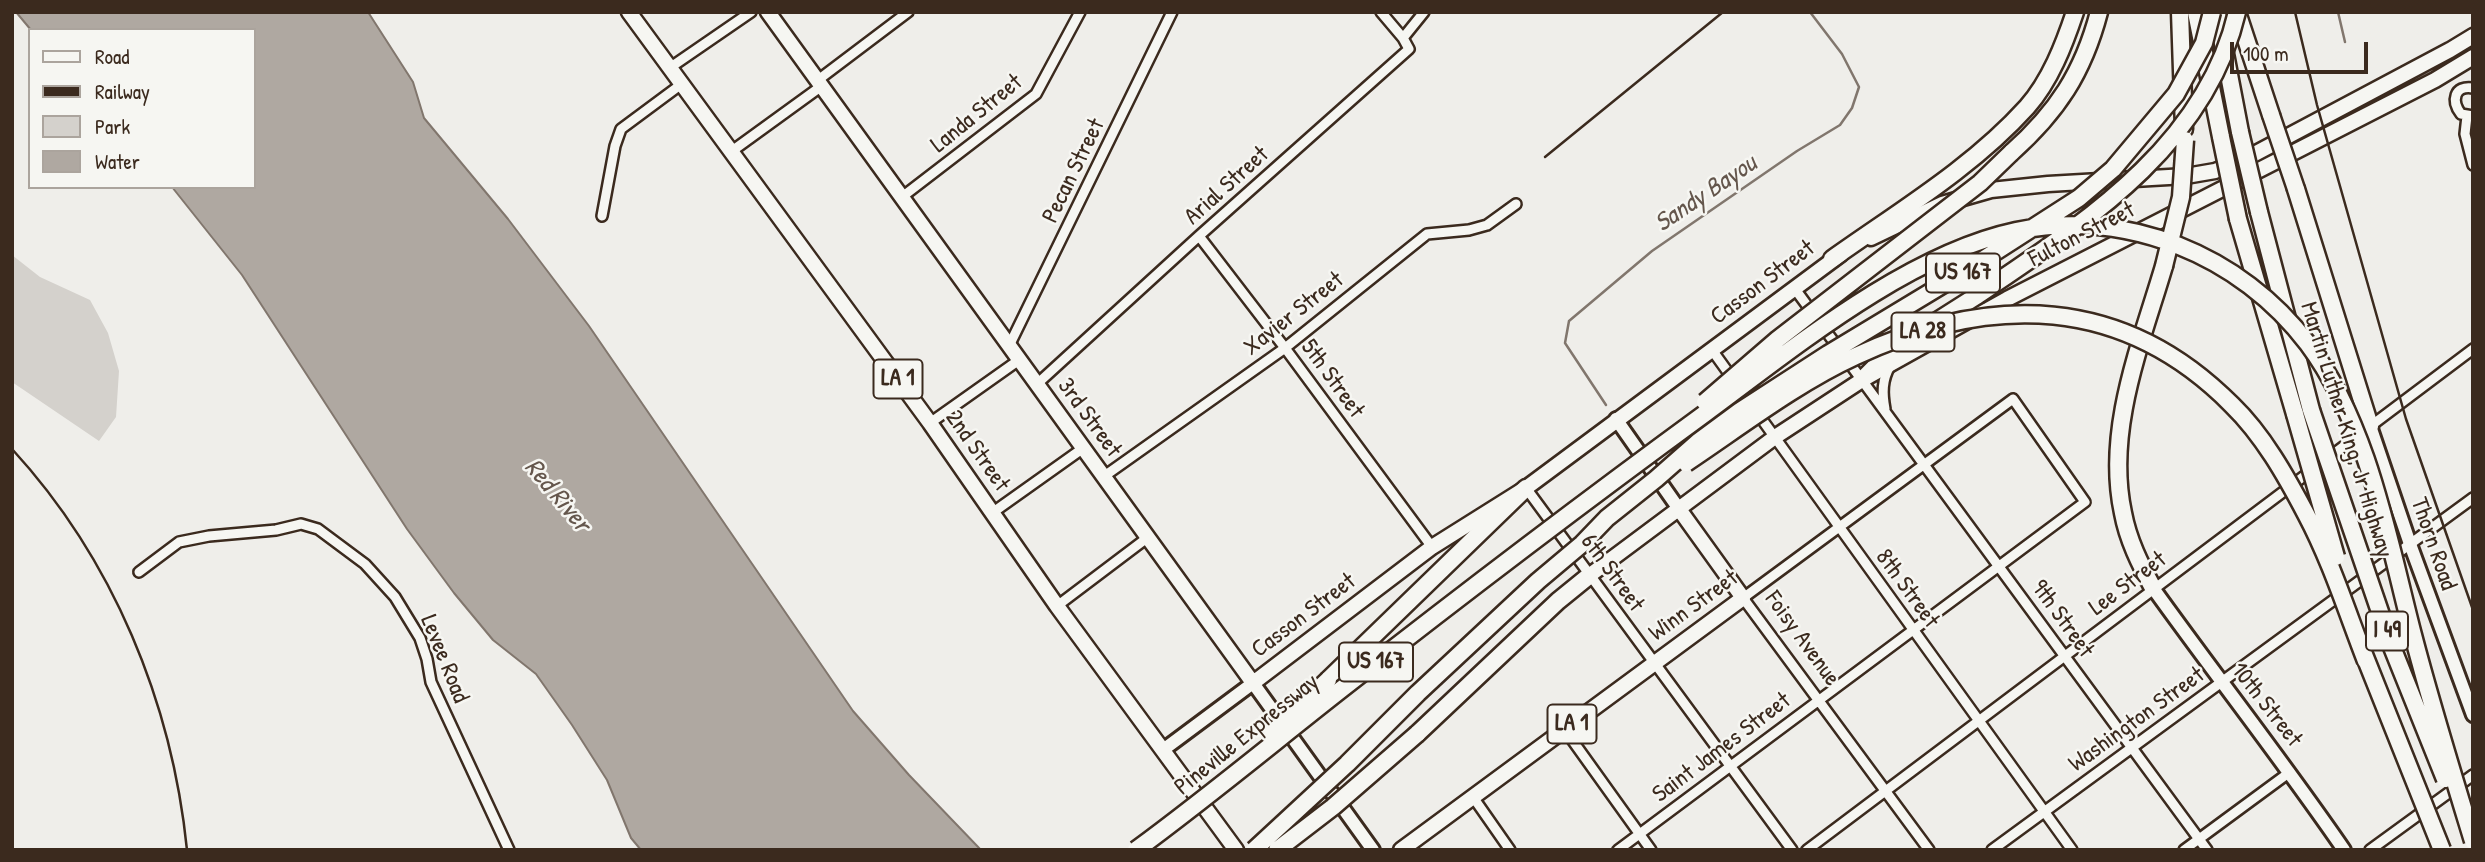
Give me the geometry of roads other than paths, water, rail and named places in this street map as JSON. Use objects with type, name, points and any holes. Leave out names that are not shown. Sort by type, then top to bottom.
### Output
[{"type":"highway","points":[[1832,259],[1968,161],[2028,106],[2055,62],[2076,12]]},
{"type":"highway","name":"US 167","points":[[1618,476],[1778,339],[1980,183],[2038,128],[2065,94],[2091,42],[2099,12]]},
{"type":"highway","points":[[2153,588],[2129,537],[2118,473],[2120,432],[2130,381],[2181,197],[2185,140],[2179,12]]},
{"type":"highway","name":"Martin Luther King, Jr Highway","points":[[2196,12],[2238,219],[2303,412],[2392,647],[2473,849]]},
{"type":"highway","name":"US 167","points":[[1254,850],[1538,581],[1582,544],[1607,518],[1698,442],[1740,411],[1828,354],[2079,198],[2105,177],[2176,94],[2204,43],[2212,12]]},
{"type":"highway","name":"Martin Luther King, Jr Highway","points":[[2217,12],[2240,132],[2303,412],[2366,662],[2442,850]]},
{"type":"highway","points":[[2237,12],[2297,189],[2371,426]]},
{"type":"highway","points":[[1862,380],[1895,347],[1978,295],[2098,212],[2164,150],[2188,119],[2213,77],[2237,12]]},
{"type":"highway","name":"LA 28","points":[[1618,476],[1862,302],[1919,268],[1966,246],[2018,231],[2065,226],[2138,232],[2182,245],[2238,276],[2295,327],[2327,372],[2340,397],[2381,511],[2414,640],[2473,841]]},
{"type":"highway","name":"LA 28","points":[[1656,479],[1856,356],[1937,327],[1992,315],[2019,313],[2078,319],[2140,339],[2171,354],[2217,391],[2250,425],[2289,483],[2324,550],[2366,662]]},
{"type":"highway","name":"Pineville Expressway","points":[[1136,850],[1618,476]]},
{"type":"highway","points":[[1186,813],[1526,488]]},
{"type":"highway","points":[[1277,850],[1333,807],[1417,734],[1558,601],[1590,575]]},
{"type":"main road","name":"2nd Street","points":[[629,12],[930,423],[1057,606],[1236,850]]},
{"type":"main road","name":"3rd Street","points":[[768,12],[1373,850]]},
{"type":"main road","name":"Casson Street","points":[[1163,750],[1432,547],[1526,488],[1832,259],[1942,204],[1991,190],[2186,176],[2216,171],[2245,159],[2473,36]]},
{"type":"main road","name":"Fulton Street","points":[[1590,575],[1775,437],[1862,380],[2007,299],[2435,80],[2473,57]]},
{"type":"main road","name":"Foisy Avenue","points":[[1616,419],[1743,598]]},
{"type":"main road","name":"Thorn Road","points":[[2371,426],[2410,544],[2473,715]]},
{"type":"main road","name":"10th Street","points":[[2153,588],[2291,772],[2344,850]]},
{"type":"main road","name":"Winn Street","points":[[1401,850],[1743,598]]},
{"type":"street","points":[[671,67],[751,12]]},
{"type":"street","points":[[732,151],[908,12]]},
{"type":"street","name":"Landa Street","points":[[902,197],[1029,101],[1041,87],[1080,12]]},
{"type":"street","name":"Pecan Street","points":[[1009,346],[1172,12]]},
{"type":"street","points":[[1381,12],[1403,38]]},
{"type":"street","name":"Arial Street","points":[[1037,384],[1409,49],[1403,38],[1424,12]]},
{"type":"street","points":[[602,216],[615,146],[621,129],[683,83]]},
{"type":"street","points":[[2473,88],[2463,88],[2456,93],[2454,99],[2461,114],[2470,116],[2465,134],[2473,165]]},
{"type":"street","name":"Xavier Street","points":[[1103,477],[1285,348],[1427,234],[1469,230],[1487,225],[1516,204]]},
{"type":"street","name":"5th Street","points":[[1199,236],[1432,547]]},
{"type":"street","name":"9th Street","points":[[1795,289],[2207,850]]},
{"type":"street","name":"Lee Street","points":[[1807,850],[2473,349]]},
{"type":"street","name":"8th Street","points":[[1712,350],[2071,850]]},
{"type":"street","points":[[930,423],[1019,360]]},
{"type":"street","points":[[1885,411],[1884,376],[1891,365]]},
{"type":"street","name":"Winn Street","points":[[1743,598],[2013,399],[2085,502]]},
{"type":"street","points":[[992,513],[1082,449]]},
{"type":"street","name":"6th Street","points":[[1526,488],[1792,850]]},
{"type":"street","name":"Washington Street","points":[[1992,850],[2473,498]]},
{"type":"street","name":"Saint James Street","points":[[1618,850],[2085,502]]},
{"type":"street","name":"Levee Road","points":[[139,572],[179,541],[209,536],[275,530],[301,524],[318,529],[334,540],[365,565],[395,597],[420,638],[431,682],[509,850]]},
{"type":"street","points":[[1057,606],[1147,538]]},
{"type":"street","name":"Foisy Avenue","points":[[1743,598],[1929,850]]},
{"type":"street","points":[[1565,730],[1651,850]]},
{"type":"street","points":[[2184,850],[2291,772]]},
{"type":"street","points":[[2370,850],[2473,775]]},
{"type":"street","points":[[1473,797],[1510,850]]},
{"type":"water","name":"Red River","points":[[16,12],[368,12],[413,82],[424,118],[508,219],[589,326],[853,711],[909,775],[981,850],[641,850],[631,838],[607,780],[536,674],[493,640],[454,593],[407,529],[242,275],[174,189],[256,189],[256,28],[29,28]]},
{"type":"waterway","name":"Sandy Bayou","points":[[1606,405],[1565,343],[1569,321],[1652,251],[1797,151],[1840,125],[1852,108],[1859,87],[1842,54],[1810,12]]},
{"type":"waterway","points":[[2338,12],[2345,42]]},
{"type":"railway","points":[[1545,157],[1723,12]]},
{"type":"railway","points":[[2295,12],[2317,105],[2406,419],[2473,610]]},
{"type":"railway","points":[[12,449],[48,492],[80,537],[108,585],[132,635],[168,740],[187,850]]}]
